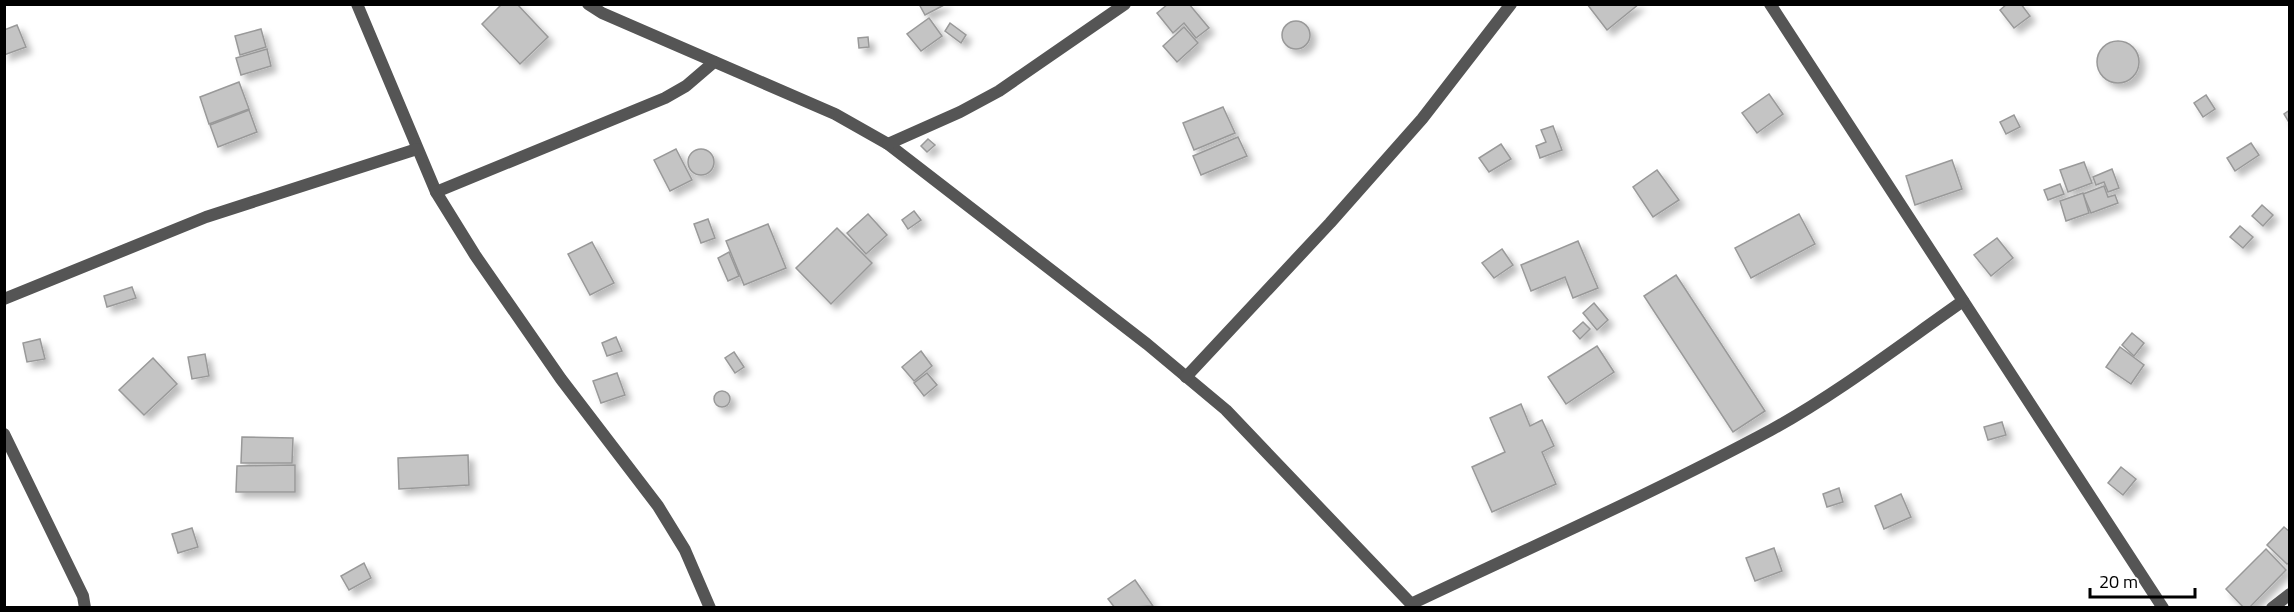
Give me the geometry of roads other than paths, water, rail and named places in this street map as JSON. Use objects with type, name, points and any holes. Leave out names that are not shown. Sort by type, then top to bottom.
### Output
[{"type":"street","points":[[357,4],[436,192],[475,255],[561,379],[658,506],[685,550],[710,608]]},
{"type":"street","points":[[588,4],[835,114],[888,144],[1147,344],[1226,410],[1413,606],[1772,429],[1823,398],[1963,301]]},
{"type":"street","points":[[888,144],[960,112],[999,91],[1125,4]]},
{"type":"street","points":[[1186,377],[1330,223],[1422,119],[1511,4]]},
{"type":"street","points":[[1770,4],[2163,608]]},
{"type":"street","points":[[436,192],[665,98],[686,86],[714,62]]},
{"type":"street","points":[[4,299],[206,217],[417,149]]},
{"type":"street","points":[[4,434],[83,596],[85,608]]},
{"type":"street","points":[[2272,608],[2289,594]]}]
